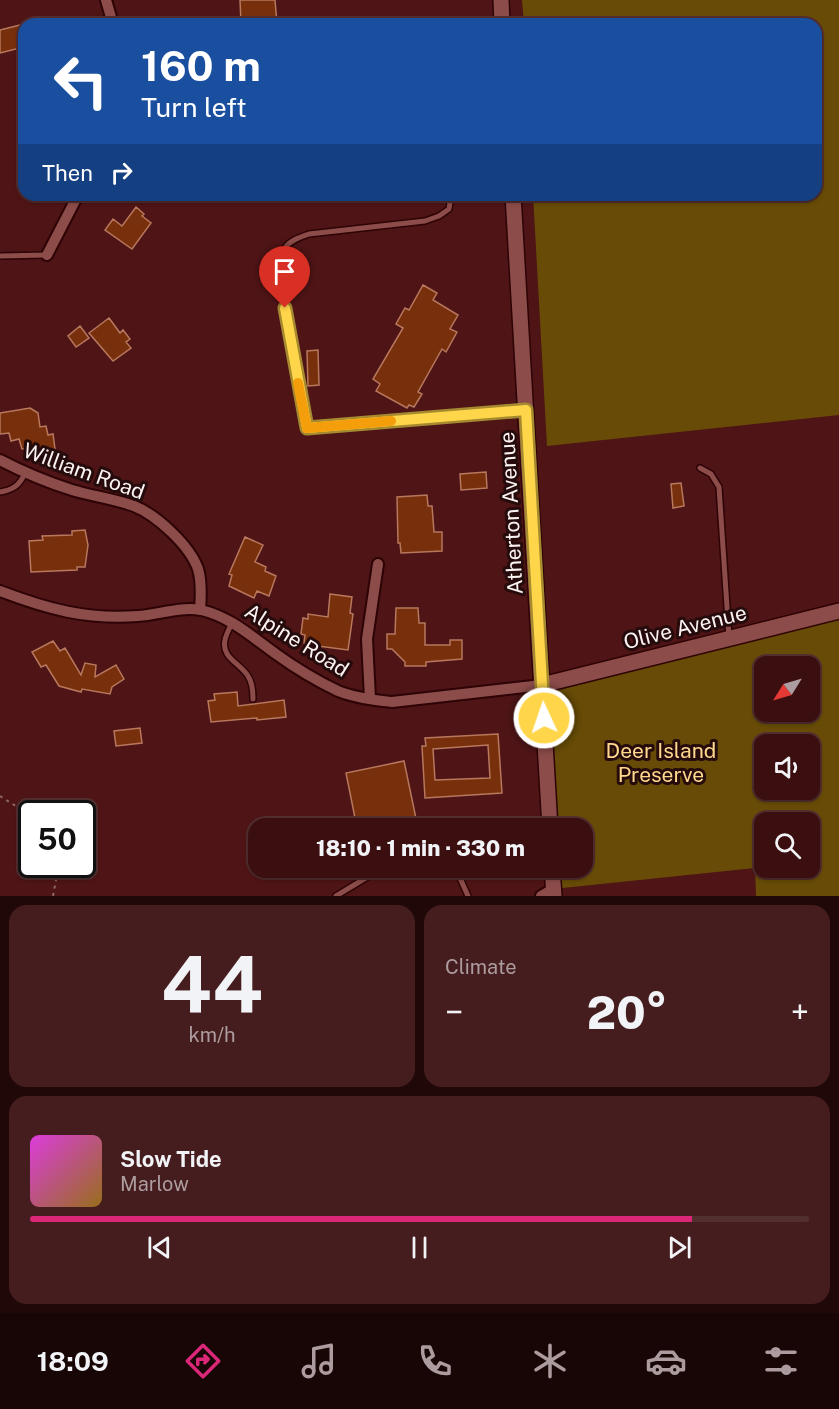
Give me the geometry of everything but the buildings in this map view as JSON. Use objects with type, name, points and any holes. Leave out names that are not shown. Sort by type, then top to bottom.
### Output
[{"type":"main road","points":[[501,0],[502,18]]},
{"type":"main road","name":"Atherton Avenue","points":[[513,201],[549,818]]},
{"type":"main road","name":"Olive Avenue","points":[[542,685],[839,611]]},
{"type":"main road","points":[[549,894],[551,878]]},
{"type":"street","points":[[106,0],[111,18]]},
{"type":"street","points":[[47,255],[75,201]]},
{"type":"street","name":"William Road","points":[[0,460],[25,473],[71,489],[135,506],[158,521],[187,548],[198,570],[201,592],[200,610]]},
{"type":"street","points":[[370,699],[368,639],[378,564]]},
{"type":"street","name":"Alpine Road","points":[[0,591],[56,610],[100,617],[140,616],[172,610],[200,610],[232,622],[278,655],[340,692],[370,699],[392,702],[542,685]]},
{"type":"lane","points":[[450,201],[448,209],[439,216],[425,221],[309,234],[295,239],[286,247],[282,258],[282,268],[287,321],[307,428],[526,410]]},
{"type":"lane","points":[[0,256],[47,255]]},
{"type":"lane","points":[[700,468],[711,474],[719,487],[729,638]]},
{"type":"lane","points":[[0,492],[16,487],[21,483],[25,473]]},
{"type":"lane","points":[[232,622],[225,641],[225,651],[229,658],[247,674],[254,699]]},
{"type":"lane","points":[[336,896],[366,878]]},
{"type":"lane","points":[[460,878],[468,896]]},
{"type":"path","points":[[0,796],[18,807]]},
{"type":"path","points":[[53,896],[56,878]]},
{"type":"green space","points":[[522,0],[839,0],[839,415],[547,446],[533,201],[822,201],[822,18],[524,18]]},
{"type":"green space","name":"Deer Island Preserve","points":[[839,611],[839,896],[756,896],[755,878],[820,878],[820,812],[754,812],[754,868],[553,889],[552,878],[593,878],[593,818],[549,818],[542,685]]},
{"type":"slow traffic","points":[[298,383],[307,428],[391,421]]},
{"type":"route","points":[[285,308],[307,428],[526,410],[544,718]]}]
